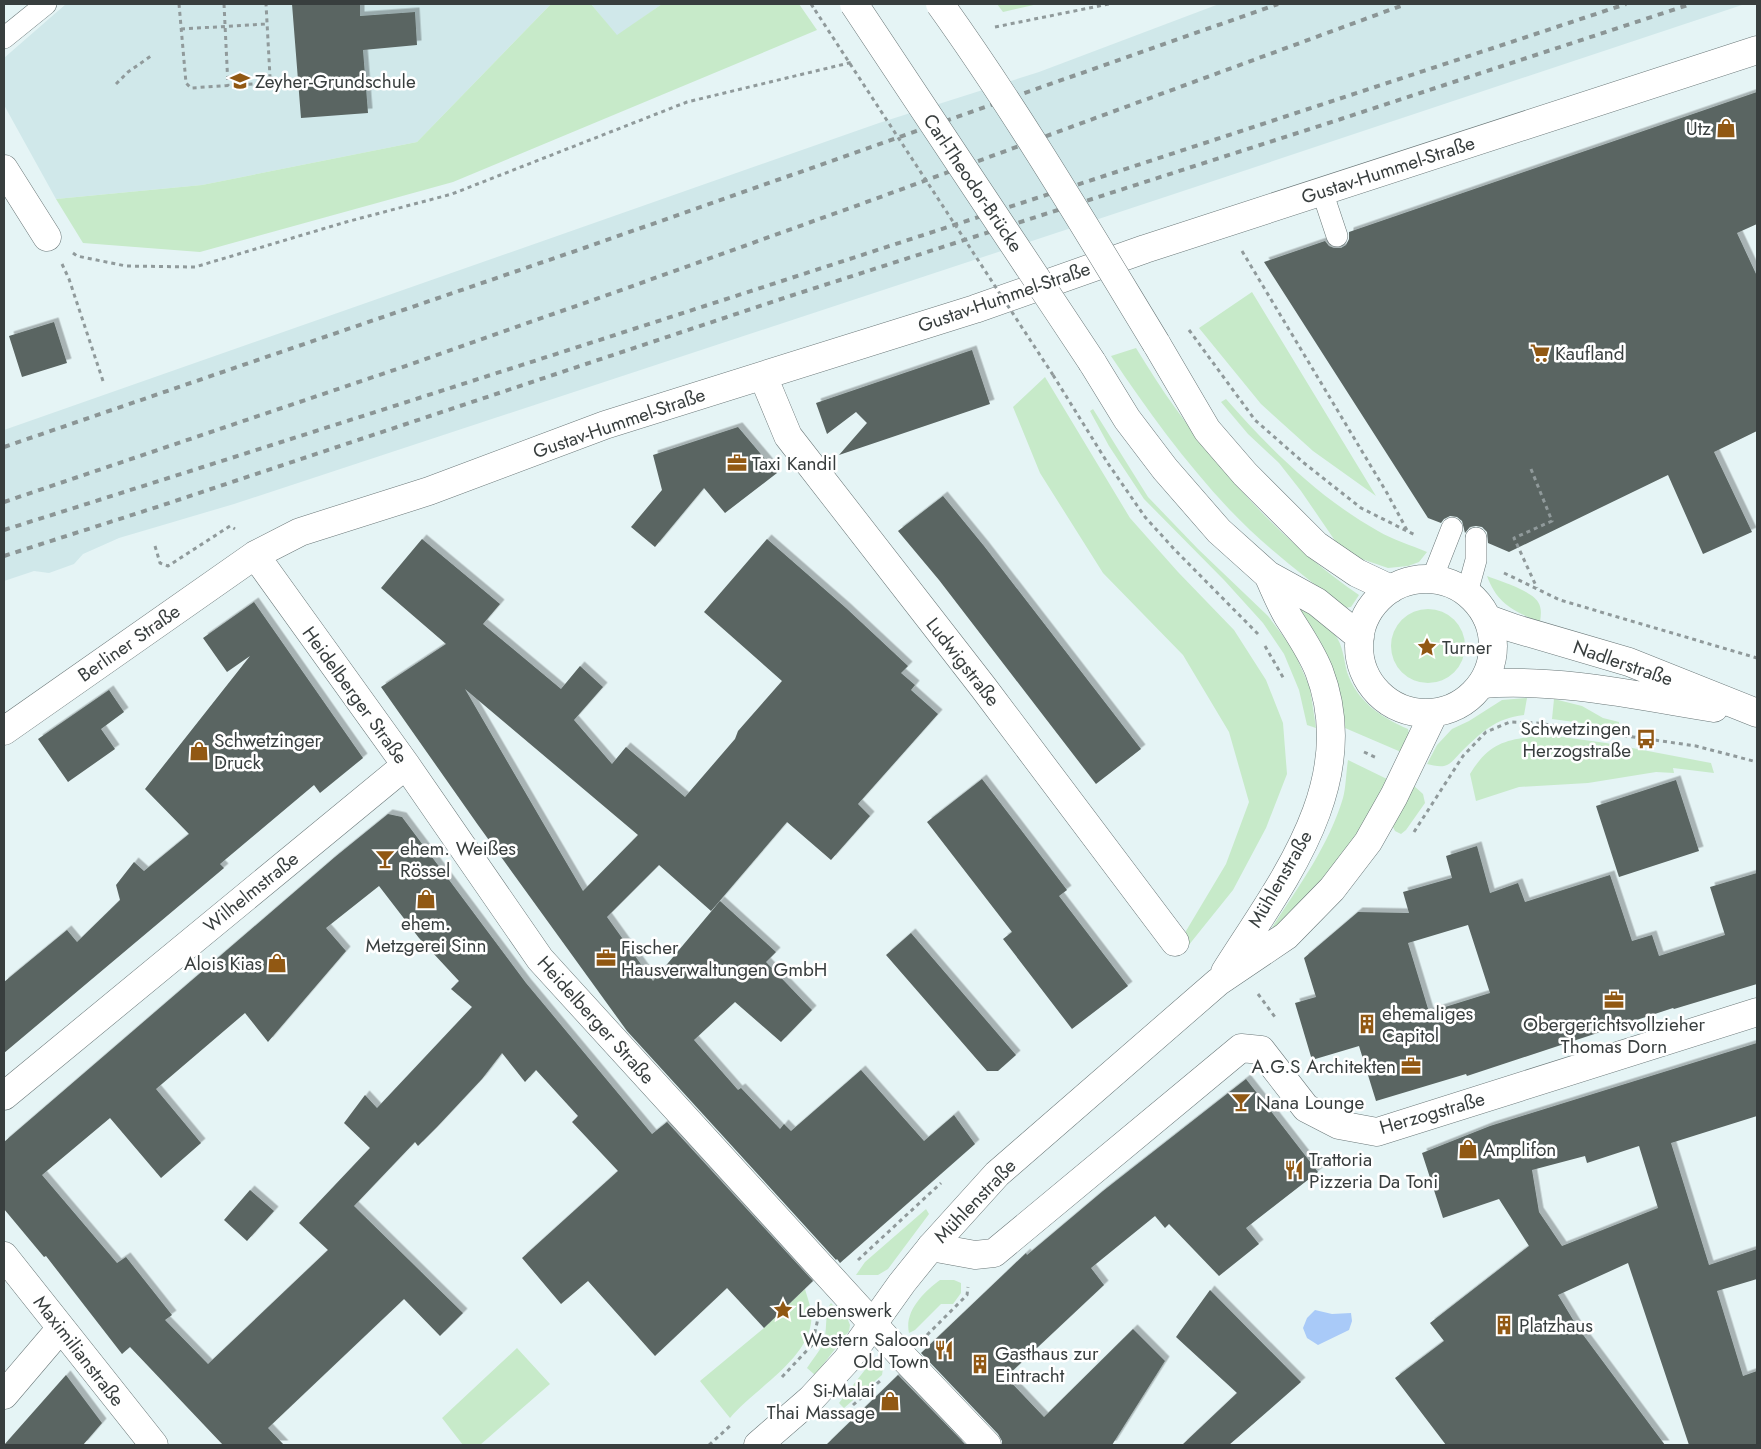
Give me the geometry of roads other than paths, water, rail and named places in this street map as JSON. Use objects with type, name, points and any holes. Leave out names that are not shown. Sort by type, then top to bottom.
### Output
[{"type":"street","name":"Carl-Theodor-Brücke","points":[[854,4],[1092,362],[1127,420],[1164,469],[1219,531],[1268,574]]},
{"type":"street","points":[[940,4],[1038,148],[1207,430],[1245,474],[1316,545],[1358,574],[1391,589]]},
{"type":"street","name":"Gustav-Hummel-Straße","points":[[255,555],[300,532],[429,491],[605,425],[975,309],[1145,249],[1757,50]]},
{"type":"street","points":[[4,169],[48,237]]},
{"type":"street","name":"Ludwigstraße","points":[[763,376],[788,436],[983,687],[1174,942]]},
{"type":"street","name":"Berliner Straße","points":[[4,731],[255,555]]},
{"type":"street","name":"Heidelberger Straße","points":[[255,555],[406,765],[540,959],[904,1358],[987,1445]]},
{"type":"street","points":[[1268,574],[1317,602],[1360,637]]},
{"type":"street","name":"Mühlenstraße","points":[[1218,982],[1294,862],[1316,814],[1326,781],[1332,743],[1329,707],[1319,672],[1303,638],[1286,614],[1268,574]]},
{"type":"street","points":[[1432,579],[1451,584],[1467,593],[1479,604],[1488,619],[1494,641],[1491,663],[1482,684],[1470,698],[1452,708],[1434,713],[1414,713],[1394,706],[1378,693],[1366,677],[1360,657],[1360,637],[1364,622],[1379,598],[1391,589],[1411,581],[1432,579]]},
{"type":"street","name":"Nadlerstraße","points":[[1488,619],[1629,662],[1757,714]]},
{"type":"street","name":"Nadlerstraße","points":[[1482,684],[1508,682],[1544,683],[1757,714]]},
{"type":"street","name":"Mühlenstraße","points":[[758,1445],[811,1399],[847,1360],[902,1283],[931,1247],[997,1174],[1218,982],[1286,936],[1332,889],[1372,834],[1394,796],[1434,713]]},
{"type":"street","name":"Wilhelmstraße","points":[[4,1096],[406,765]]},
{"type":"street","name":"Herzogstraße","points":[[931,1247],[975,1255],[994,1253],[1241,1048],[1261,1050],[1306,1108],[1339,1125],[1377,1132],[1757,1012]]},
{"type":"street","name":"Maximilianstraße","points":[[4,1256],[154,1445]]},
{"type":"street","points":[[4,1395],[61,1328]]},
{"type":"lane","points":[[4,38],[46,4]]},
{"type":"lane","points":[[1322,191],[1337,236]]},
{"type":"lane","points":[[1432,579],[1452,528]]},
{"type":"lane","points":[[1467,593],[1476,560],[1476,538]]},
{"type":"water","points":[[1315,1310],[1332,1314],[1351,1313],[1352,1321],[1349,1330],[1318,1345],[1307,1338],[1303,1328],[1307,1318]]},
{"type":"railway","points":[[4,447],[584,248],[1278,4]]},
{"type":"railway","points":[[4,502],[397,369],[627,288],[1406,4]]},
{"type":"railway","points":[[4,530],[816,270],[1626,4]]},
{"type":"railway","points":[[4,556],[160,506],[787,297],[1691,4]]},
{"type":"place","name":"Zeyher-Grundschule","points":[[240,81]]},
{"type":"place","name":"Utz","points":[[1726,128]]},
{"type":"place","name":"Kaufland","points":[[1540,353]]},
{"type":"place","name":"Taxi Kandil","points":[[737,463]]},
{"type":"place","name":"Turner","points":[[1427,647]]},
{"type":"place","name":"Schwetzingen Herzogstraße","points":[[1646,739]]},
{"type":"place","name":"Schwetzinger Druck","points":[[199,751]]},
{"type":"place","name":"ehem. Weißes Rössel","points":[[385,859]]},
{"type":"place","name":"ehem. Metzgerei Sinn","points":[[426,899]]},
{"type":"place","name":"Fischer Hausverwaltungen GmbH","points":[[606,958]]},
{"type":"place","name":"Alois Kias","points":[[277,963]]},
{"type":"place","name":"Obergerichtsvollzieher Thomas Dorn","points":[[1614,1000]]},
{"type":"place","name":"ehemaliges Capitol","points":[[1367,1024]]},
{"type":"place","name":"A.G.S Architekten","points":[[1411,1066]]},
{"type":"place","name":"Nana Lounge","points":[[1241,1102]]},
{"type":"place","name":"Amplifon","points":[[1468,1149]]},
{"type":"place","name":"Trattoria Pizzeria Da Toni","points":[[1294,1170]]},
{"type":"place","name":"Lebenswerk","points":[[783,1310]]},
{"type":"place","name":"Platzhaus","points":[[1504,1325]]},
{"type":"place","name":"Western Saloon Old Town","points":[[944,1350]]},
{"type":"place","name":"Gasthaus zur Eintracht","points":[[980,1364]]},
{"type":"place","name":"Si-Malai Thai Massage","points":[[890,1401]]}]
